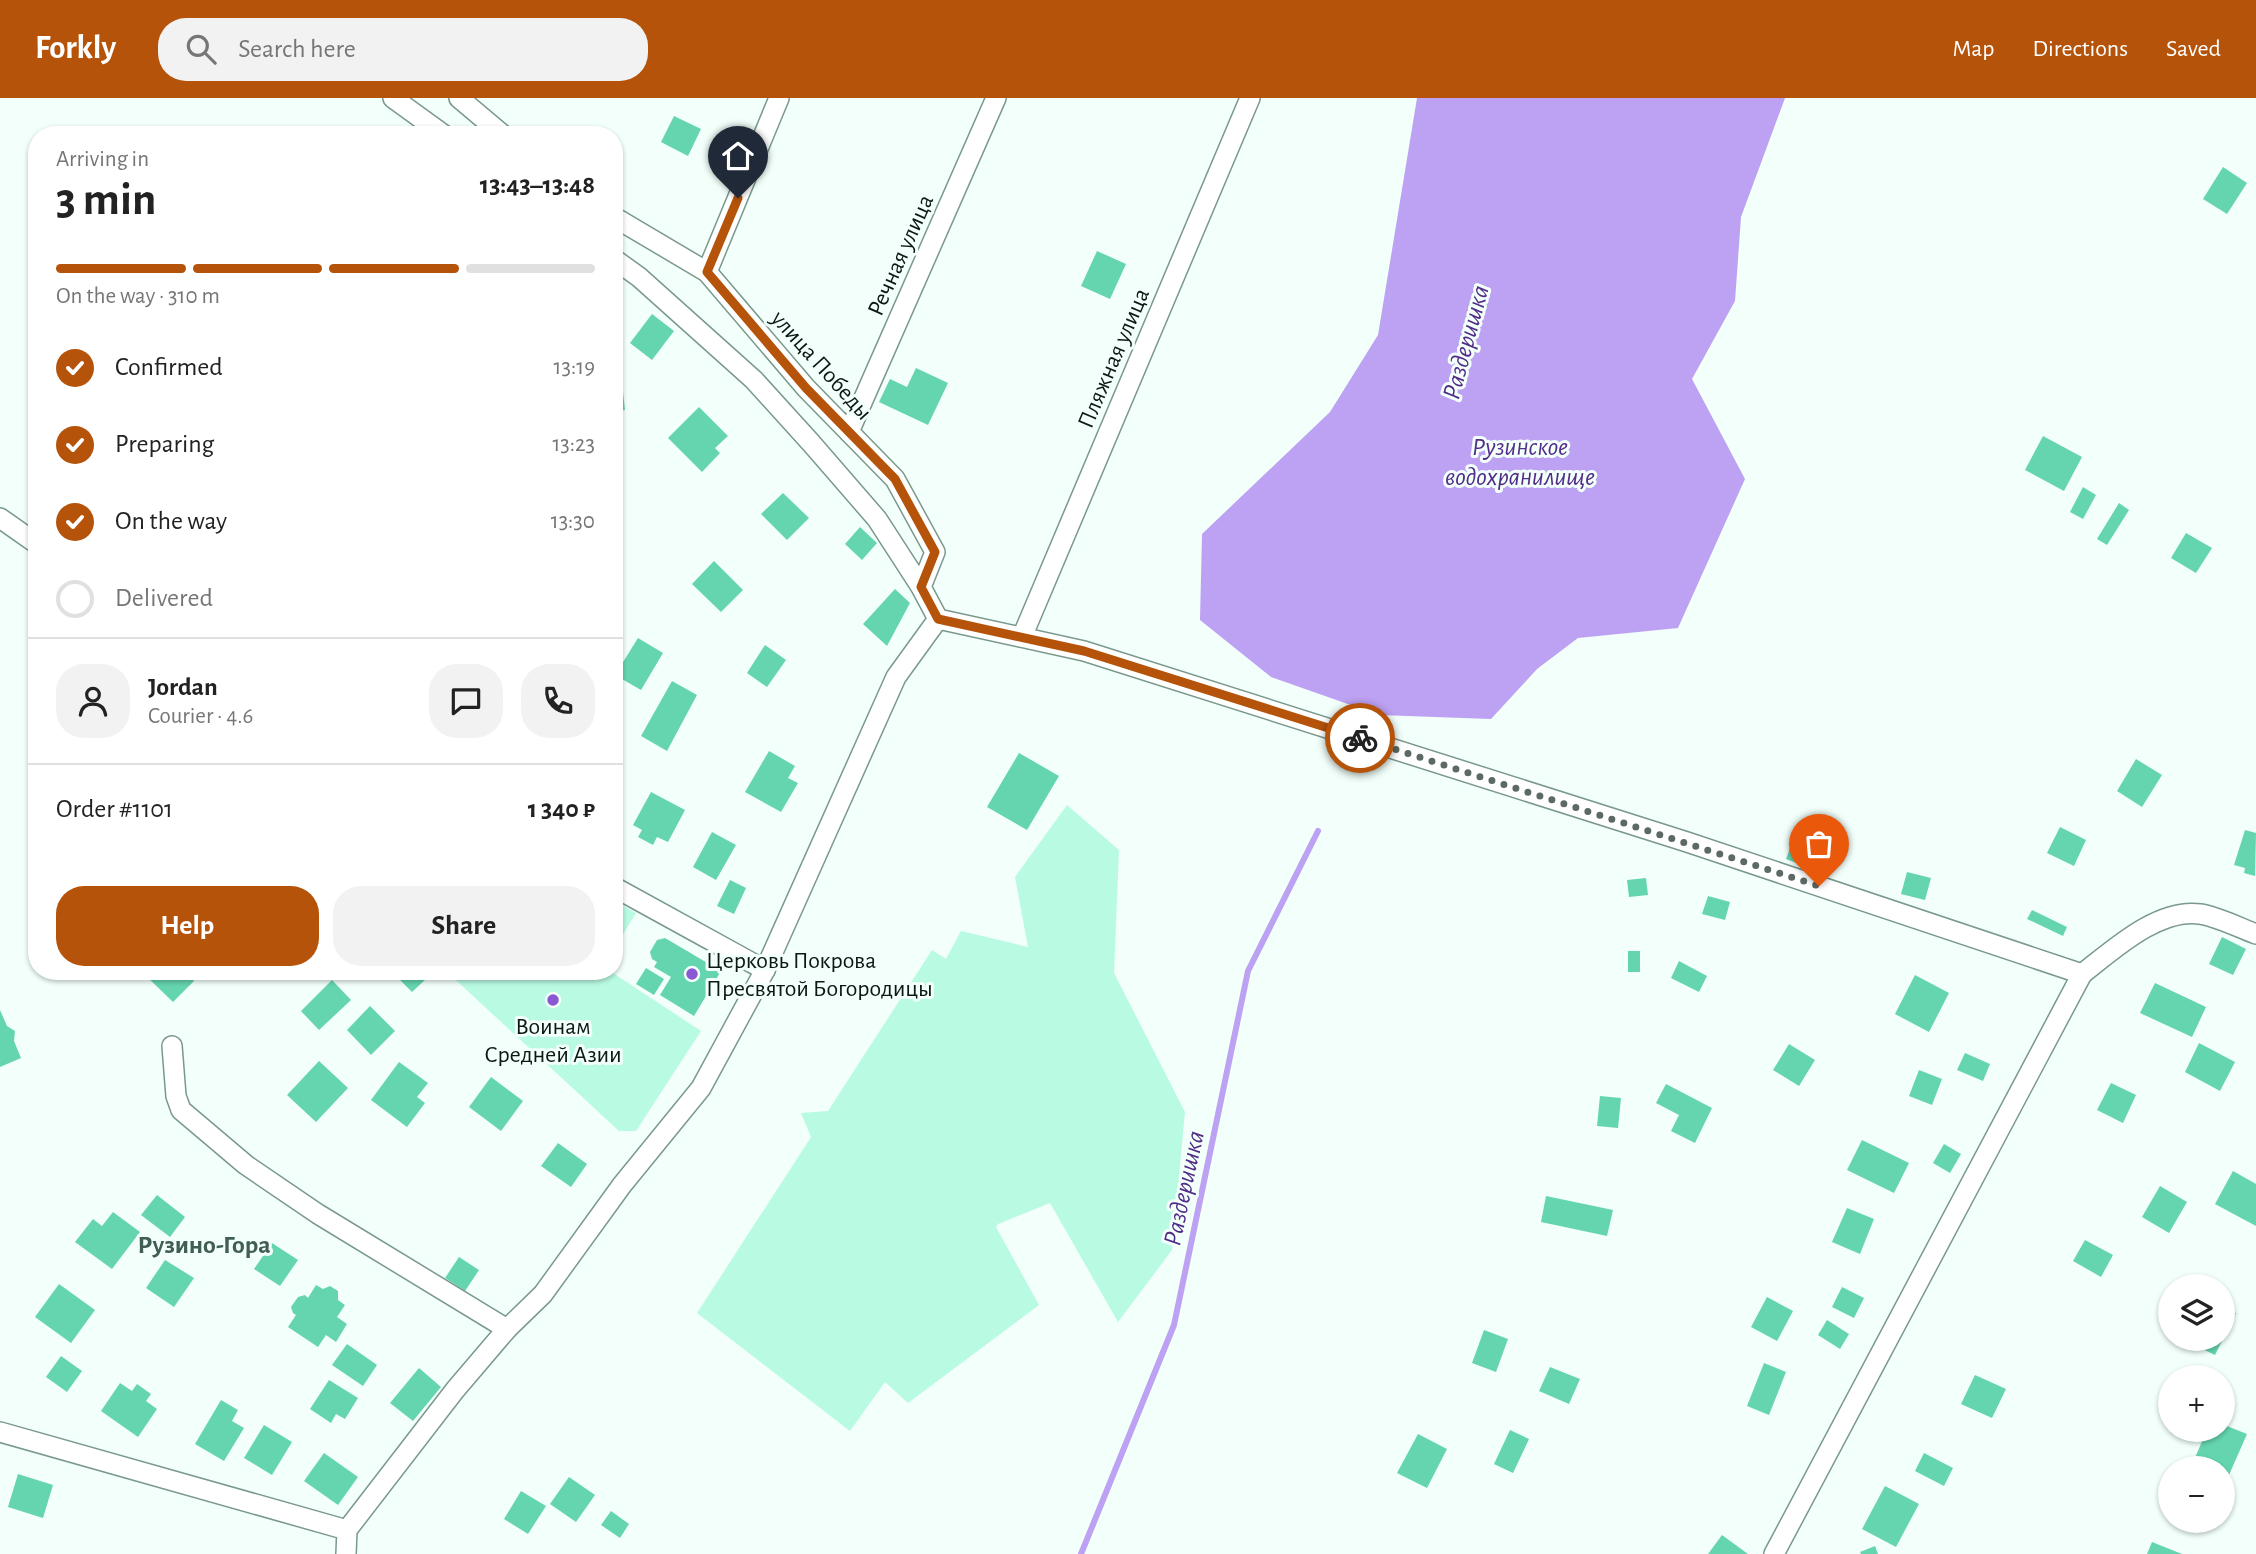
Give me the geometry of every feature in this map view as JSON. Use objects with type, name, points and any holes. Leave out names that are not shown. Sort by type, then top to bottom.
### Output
[{"type":"street","points":[[393,98],[432,126]]},
{"type":"street","points":[[459,98],[492,126]]},
{"type":"street","points":[[707,272],[779,98]]},
{"type":"street","name":"Речная улица","points":[[849,432],[996,98]]},
{"type":"street","name":"Пляжная улица","points":[[1022,638],[1250,98]]},
{"type":"street","name":"улица Победы","points":[[623,222],[707,272],[806,388],[895,479],[935,552],[921,587]]},
{"type":"street","points":[[623,265],[639,276],[754,380],[877,519],[921,587],[938,619],[1084,651],[1574,806],[2082,974]]},
{"type":"street","points":[[0,518],[28,538]]},
{"type":"street","points":[[346,1554],[347,1530],[455,1390],[507,1329],[543,1294],[622,1185],[701,1088],[765,970],[896,677],[938,619]]},
{"type":"street","points":[[623,892],[765,970]]},
{"type":"street","points":[[1774,1554],[2082,974],[2164,916],[2200,914],[2256,934]]},
{"type":"street","points":[[172,1046],[176,1096],[181,1110],[247,1164],[318,1214],[507,1329]]},
{"type":"street","points":[[0,1432],[347,1530]]},
{"type":"green space","points":[[1067,805],[1119,850],[1114,973],[1185,1112],[1172,1250],[1118,1322],[1050,1203],[998,1224],[996,1227],[1039,1305],[908,1403],[885,1382],[850,1431],[697,1313],[811,1137],[801,1113],[828,1111],[932,950],[946,959],[961,931],[1028,947],[1015,877]]},
{"type":"green space","points":[[623,906],[636,913],[623,934]]},
{"type":"green space","points":[[456,980],[623,980],[701,1031],[636,1131],[619,1131]]},
{"type":"water","name":"Рузинское водохранилище","points":[[1417,98],[1785,98],[1741,217],[1735,301],[1692,379],[1745,479],[1678,628],[1578,638],[1537,669],[1491,719],[1379,715],[1271,677],[1200,620],[1202,534],[1330,412],[1378,335]]},
{"type":"building","points":[[674,116],[701,129],[688,156],[661,142]]},
{"type":"building","points":[[2223,167],[2247,183],[2227,214],[2203,199]]},
{"type":"building","points":[[1097,251],[1126,264],[1110,299],[1081,286]]},
{"type":"building","points":[[652,314],[674,331],[652,360],[630,343]]},
{"type":"building","points":[[916,368],[948,383],[928,425],[879,402],[890,379],[907,387]]},
{"type":"building","points":[[699,407],[728,436],[715,448],[720,453],[702,472],[668,438]]},
{"type":"building","points":[[2043,436],[2082,457],[2064,491],[2025,470]]},
{"type":"building","points":[[2083,487],[2096,495],[2083,519],[2070,512]]},
{"type":"building","points":[[783,493],[809,518],[787,540],[761,514]]},
{"type":"building","points":[[2119,503],[2129,510],[2107,545],[2097,539]]},
{"type":"building","points":[[860,527],[877,543],[862,560],[845,544]]},
{"type":"building","points":[[2186,533],[2212,548],[2196,573],[2171,558]]},
{"type":"building","points":[[714,561],[743,590],[721,612],[692,584]]},
{"type":"building","points":[[895,589],[910,603],[887,646],[863,624]]},
{"type":"building","points":[[638,638],[663,653],[641,690],[623,680],[623,662]]},
{"type":"building","points":[[765,645],[786,660],[767,687],[747,673]]},
{"type":"building","points":[[672,681],[697,695],[667,751],[641,736]]},
{"type":"building","points":[[769,751],[795,766],[788,778],[798,783],[781,812],[745,792]]},
{"type":"building","points":[[1019,753],[1059,776],[1027,830],[987,807]]},
{"type":"building","points":[[2136,759],[2162,775],[2142,807],[2117,791]]},
{"type":"building","points":[[651,792],[685,810],[668,842],[657,837],[653,845],[638,837],[642,830],[633,825]]},
{"type":"building","points":[[2060,827],[2086,840],[2074,866],[2047,853]]},
{"type":"building","points":[[2245,830],[2256,833],[2255,876],[2244,873],[2245,868],[2234,865]]},
{"type":"building","points":[[712,832],[736,845],[716,880],[693,867]]},
{"type":"building","points":[[1794,837],[1824,848],[1815,870],[1786,859]]},
{"type":"building","points":[[1907,872],[1931,878],[1925,900],[1901,894]]},
{"type":"building","points":[[1646,878],[1648,895],[1629,897],[1627,880]]},
{"type":"building","points":[[730,880],[746,888],[734,914],[717,906]]},
{"type":"building","points":[[1708,896],[1730,902],[1725,920],[1702,914]]},
{"type":"building","points":[[2032,910],[2067,927],[2063,936],[2027,919]]},
{"type":"building","points":[[2222,937],[2246,949],[2233,975],[2209,964]]},
{"type":"building","name":"Церковь Покрова Пресвятой Богородицы","points":[[665,938],[721,971],[694,1016],[660,995],[671,977],[654,967],[657,962],[652,959],[650,952],[657,940]]},
{"type":"building","points":[[1628,951],[1640,951],[1640,972],[1628,972]]},
{"type":"building","points":[[1679,961],[1707,976],[1699,992],[1671,978]]},
{"type":"building","points":[[646,968],[664,979],[654,995],[636,984]]},
{"type":"building","points":[[1915,975],[1949,993],[1929,1032],[1895,1014]]},
{"type":"building","points":[[150,980],[193,980],[173,1002]]},
{"type":"building","points":[[332,980],[351,1000],[319,1030],[301,1011]]},
{"type":"building","points":[[400,980],[425,980],[412,992]]},
{"type":"building","points":[[2155,983],[2206,1007],[2192,1037],[2140,1013]]},
{"type":"building","points":[[370,1006],[395,1031],[371,1055],[347,1030]]},
{"type":"building","points":[[0,1010],[7,1026],[15,1031],[14,1041],[21,1058],[0,1067]]},
{"type":"building","points":[[2199,1043],[2235,1062],[2220,1091],[2185,1072]]},
{"type":"building","points":[[1789,1044],[1815,1060],[1799,1086],[1773,1070]]},
{"type":"building","points":[[1965,1053],[1990,1064],[1983,1081],[1957,1070]]},
{"type":"building","points":[[319,1061],[348,1088],[316,1122],[287,1095]]},
{"type":"building","points":[[399,1062],[428,1083],[417,1097],[425,1103],[407,1127],[371,1100]]},
{"type":"building","points":[[1919,1070],[1942,1079],[1932,1105],[1909,1096]]},
{"type":"building","points":[[491,1077],[523,1101],[501,1131],[469,1107]]},
{"type":"building","points":[[2111,1083],[2136,1095],[2123,1123],[2097,1110]]},
{"type":"building","points":[[1666,1084],[1712,1108],[1695,1143],[1671,1131],[1679,1115],[1656,1103]]},
{"type":"building","points":[[1600,1096],[1621,1098],[1618,1128],[1597,1126]]},
{"type":"building","points":[[1862,1140],[1909,1163],[1894,1193],[1847,1170]]},
{"type":"building","points":[[558,1143],[587,1164],[571,1187],[541,1166]]},
{"type":"building","points":[[1944,1144],[1961,1154],[1950,1173],[1933,1163]]},
{"type":"building","points":[[2233,1171],[2256,1184],[2256,1226],[2215,1204]]},
{"type":"building","points":[[2160,1186],[2187,1202],[2169,1233],[2142,1217]]},
{"type":"building","points":[[157,1195],[185,1217],[170,1237],[141,1215]]},
{"type":"building","points":[[1546,1196],[1613,1210],[1607,1236],[1541,1222]]},
{"type":"building","points":[[1847,1208],[1874,1219],[1860,1254],[1832,1242]]},
{"type":"building","points":[[113,1212],[140,1232],[112,1269],[75,1242],[93,1219],[102,1226]]},
{"type":"building","points":[[2085,1240],[2113,1255],[2101,1277],[2073,1261]]},
{"type":"building","points":[[272,1243],[298,1260],[280,1286],[254,1269]]},
{"type":"building","points":[[459,1257],[479,1270],[465,1291],[445,1278]]},
{"type":"building","points":[[165,1260],[194,1278],[174,1307],[146,1288]]},
{"type":"building","points":[[59,1284],[95,1310],[71,1343],[35,1317]]},
{"type":"building","points":[[316,1285],[323,1289],[330,1286],[338,1291],[338,1300],[345,1305],[337,1317],[347,1324],[336,1342],[326,1335],[318,1347],[288,1327],[296,1315],[291,1307],[298,1297],[305,1295],[308,1298]]},
{"type":"building","points":[[1842,1287],[1864,1298],[1854,1318],[1832,1307]]},
{"type":"building","points":[[1767,1297],[1793,1311],[1777,1341],[1751,1327]]},
{"type":"building","points":[[1827,1320],[1849,1334],[1840,1349],[1818,1335]]},
{"type":"building","points":[[1484,1330],[1508,1339],[1496,1372],[1472,1363]]},
{"type":"building","points":[[347,1344],[377,1365],[363,1386],[332,1365]]},
{"type":"building","points":[[61,1356],[82,1371],[67,1392],[46,1377]]},
{"type":"building","points":[[1764,1363],[1786,1372],[1769,1415],[1747,1406]]},
{"type":"building","points":[[1550,1367],[1580,1379],[1569,1404],[1539,1391]]},
{"type":"building","points":[[419,1368],[441,1387],[413,1421],[390,1403]]},
{"type":"building","points":[[1975,1375],[2006,1389],[1992,1418],[1961,1404]]},
{"type":"building","points":[[329,1380],[358,1398],[345,1419],[336,1414],[331,1423],[310,1409]]},
{"type":"building","points":[[120,1383],[132,1391],[137,1384],[151,1394],[146,1401],[157,1409],[138,1437],[101,1411]]},
{"type":"building","points":[[221,1400],[238,1410],[232,1421],[244,1428],[224,1461],[195,1444]]},
{"type":"building","points":[[264,1425],[292,1442],[272,1475],[244,1458]]},
{"type":"building","points":[[2235,1429],[2247,1434],[2235,1461],[2235,1456],[2196,1456],[2202,1442],[2235,1442]]},
{"type":"building","points":[[1510,1430],[1529,1439],[1513,1473],[1494,1464]]},
{"type":"building","points":[[1418,1434],[1447,1449],[1427,1488],[1397,1473]]},
{"type":"building","points":[[324,1453],[358,1477],[338,1505],[304,1481]]},
{"type":"building","points":[[1924,1453],[1953,1468],[1944,1486],[1915,1471]]},
{"type":"building","points":[[18,1474],[53,1485],[43,1518],[8,1507]]},
{"type":"building","points":[[569,1477],[595,1495],[576,1522],[550,1504]]},
{"type":"building","points":[[1885,1486],[1919,1504],[1896,1547],[1862,1529]]},
{"type":"building","points":[[521,1491],[546,1506],[528,1534],[504,1519]]},
{"type":"building","points":[[611,1511],[629,1524],[620,1538],[601,1525]]},
{"type":"building","points":[[1722,1535],[1748,1554],[1708,1554]]},
{"type":"building","points":[[2152,1542],[2182,1554],[2147,1554]]},
{"type":"building","points":[[1875,1546],[1878,1554],[1860,1552]]},
{"type":"waterway","name":"Раздеришка","points":[[1081,1554],[1174,1325],[1248,971],[1318,831]]},
{"type":"way so far","points":[[1360,738],[1819,886]]},
{"type":"place","name":"Церковь Покрова Пресвятой Богородицы","points":[[692,974]]},
{"type":"place","name":"Воинам Средней Азии","points":[[553,1000]]},
{"type":"district","name":"Рузино-Гора","points":[[204,1244]]},
{"type":"route","points":[[738,198],[707,272],[806,388],[895,479],[935,552],[921,587],[938,619],[1084,651],[1360,738]]}]
